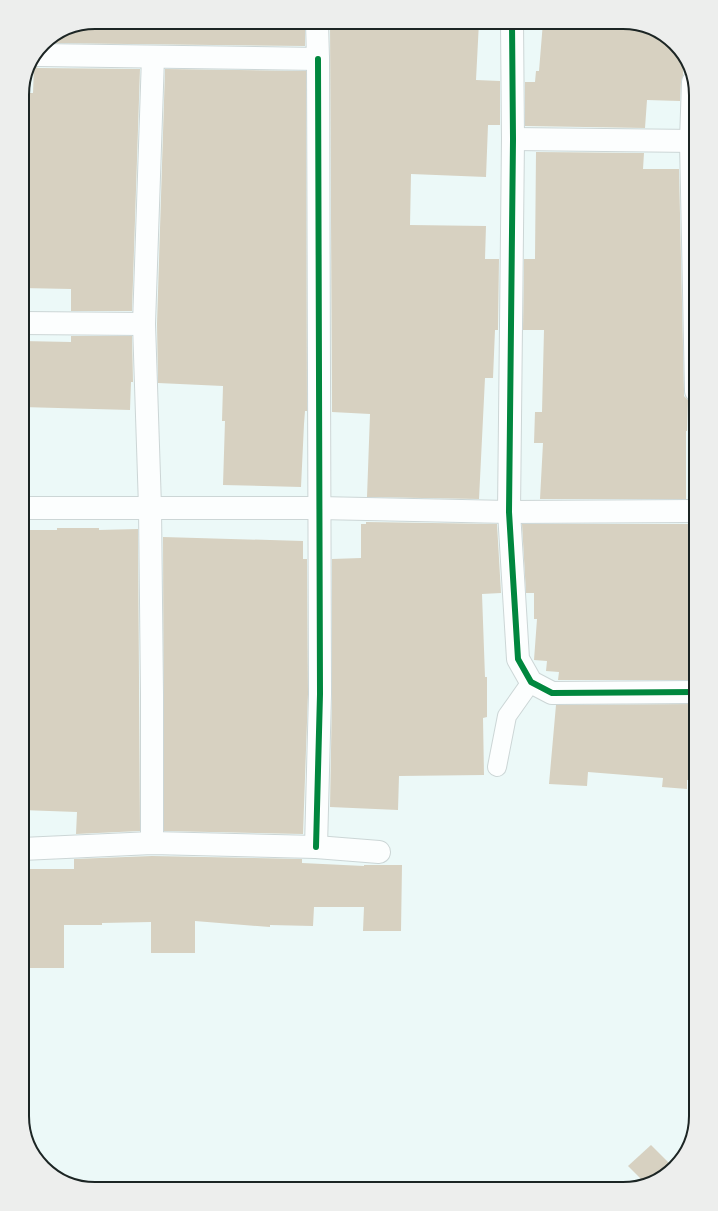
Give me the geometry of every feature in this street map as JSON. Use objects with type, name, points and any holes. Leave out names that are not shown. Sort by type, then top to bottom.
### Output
[{"type":"street","points":[[316,847],[320,694],[317,29]]},
{"type":"street","points":[[512,29],[513,139],[509,512],[518,660],[531,682],[552,693],[689,692]]},
{"type":"street","points":[[43,55],[318,59]]},
{"type":"street","points":[[152,843],[150,507],[144,324],[153,57]]},
{"type":"street","points":[[513,139],[689,141]]},
{"type":"street","points":[[29,323],[144,324]]},
{"type":"street","points":[[29,508],[319,508],[509,512],[689,511]]},
{"type":"street","points":[[29,849],[152,843],[316,847],[379,852]]},
{"type":"lane","points":[[497,767],[507,716],[531,682]]},
{"type":"building","points":[[95,29],[305,29],[305,46],[54,43],[74,33]]},
{"type":"building","points":[[330,29],[479,29],[476,80],[500,81],[500,125],[488,125],[486,177],[411,174],[410,225],[486,226],[485,259],[499,259],[498,330],[495,330],[493,378],[485,378],[479,499],[367,497],[370,414],[332,412]]},
{"type":"building","points":[[542,29],[636,30],[652,36],[667,45],[678,58],[683,69],[680,101],[647,100],[645,128],[525,126],[525,82],[535,82],[536,71],[539,71]]},
{"type":"building","points":[[36,67],[140,69],[132,311],[71,311],[71,289],[29,288],[29,93],[33,93],[34,71]]},
{"type":"building","points":[[165,69],[306,71],[307,411],[305,411],[301,487],[223,485],[225,421],[222,421],[223,386],[158,383],[157,324]]},
{"type":"building","points":[[536,152],[644,153],[643,169],[679,169],[684,396],[688,400],[686,431],[686,499],[540,499],[543,443],[534,443],[535,412],[542,412],[544,330],[523,330],[524,259],[535,259]]},
{"type":"building","points":[[71,336],[132,336],[133,382],[131,382],[130,410],[29,407],[29,341],[71,342]]},
{"type":"building","points":[[366,522],[497,524],[501,593],[482,594],[485,677],[487,677],[487,717],[483,718],[484,775],[399,776],[398,810],[330,807],[332,559],[361,558],[361,524],[366,524]]},
{"type":"building","points":[[522,524],[689,524],[689,680],[558,680],[559,672],[546,671],[547,661],[534,660],[537,619],[534,619],[534,593],[526,593]]},
{"type":"building","points":[[57,528],[99,528],[99,530],[138,529],[140,831],[76,834],[77,812],[29,810],[29,530],[57,530]]},
{"type":"building","points":[[163,537],[303,541],[303,559],[307,559],[308,694],[303,834],[164,831]]},
{"type":"building","points":[[689,704],[689,780],[687,780],[687,789],[662,787],[663,778],[588,772],[587,786],[549,784],[556,705]]},
{"type":"building","points":[[152,856],[302,859],[302,863],[364,866],[402,865],[401,931],[363,931],[364,907],[314,907],[313,926],[270,925],[270,927],[195,921],[195,953],[151,953],[151,922],[102,923],[102,925],[64,925],[64,968],[29,968],[29,869],[74,869],[74,859]]},
{"type":"building","points":[[651,1145],[669,1163],[652,1175],[641,1179],[628,1166]]},
{"type":"cycle path","points":[[512,29],[513,139],[509,512],[518,659],[531,682],[552,693],[689,692]]},
{"type":"cycle path","points":[[316,847],[320,694],[318,59]]}]
